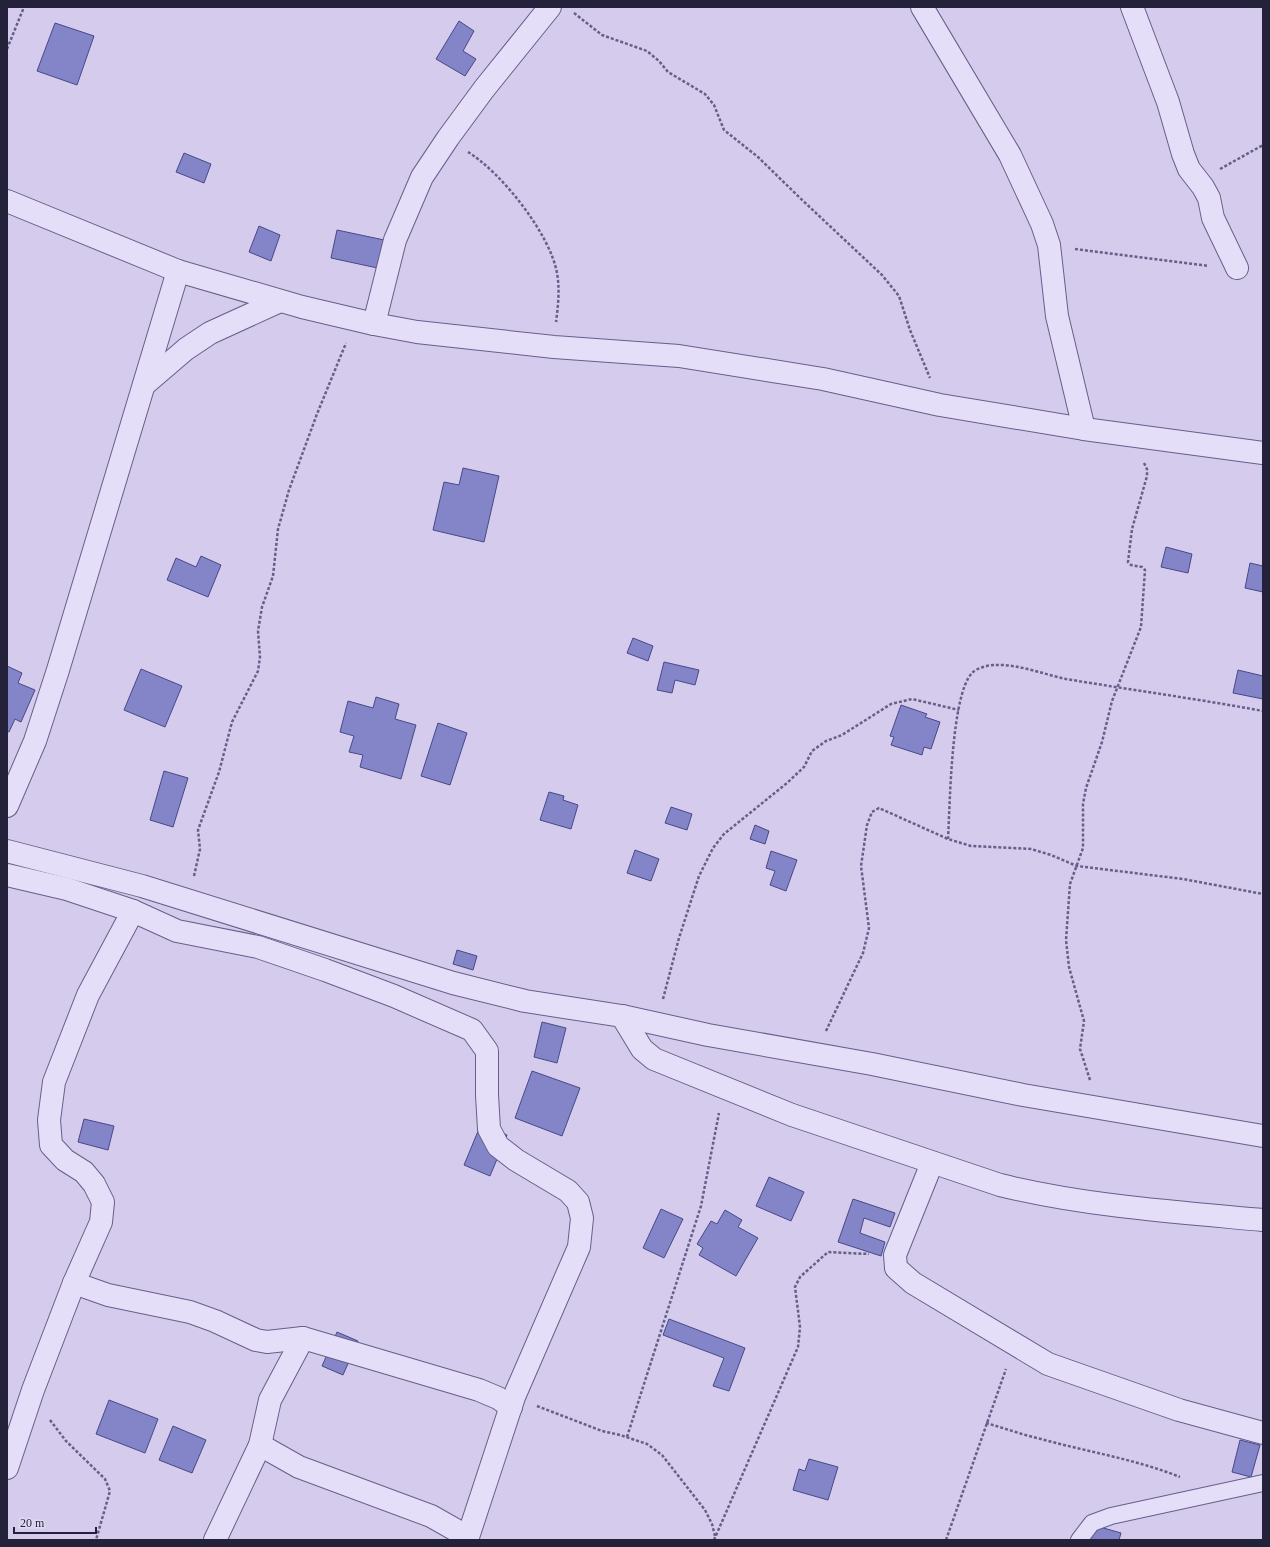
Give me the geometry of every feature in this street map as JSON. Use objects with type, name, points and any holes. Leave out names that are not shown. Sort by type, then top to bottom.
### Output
[{"type":"street","points":[[365,322],[395,240],[422,177],[448,138],[550,7]]},
{"type":"street","points":[[922,7],[1010,155],[1042,224],[1048,245],[1057,316],[1084,429]]},
{"type":"street","points":[[1132,7],[1168,102],[1182,154],[1189,169],[1209,198],[1213,218],[1237,268]]},
{"type":"street","points":[[7,202],[178,271],[280,301],[365,322],[416,332],[554,347],[679,356],[823,379],[940,405],[1084,429],[1263,453]]},
{"type":"street","points":[[7,806],[35,741],[58,670],[178,271]]},
{"type":"street","points":[[144,386],[186,349],[210,333],[280,301]]},
{"type":"street","points":[[7,851],[142,886],[453,983],[524,1001],[622,1016],[656,1024],[1096,1108],[1263,1136]]},
{"type":"street","points":[[7,875],[67,889],[134,910],[177,931],[258,947],[394,996],[472,1030],[487,1051],[489,1129],[498,1146],[516,1160],[568,1191],[578,1202],[582,1218],[579,1247],[513,1402],[468,1539],[431,1516],[299,1467],[260,1445]]},
{"type":"street","points":[[7,1468],[33,1390],[74,1283],[101,1222],[103,1202],[94,1184],[84,1172],[65,1160],[51,1145],[49,1120],[54,1082],[88,995],[134,910]]},
{"type":"street","points":[[622,1016],[642,1049],[654,1059],[792,1115],[1000,1185],[1028,1192],[1108,1205],[1263,1220]]},
{"type":"street","points":[[932,1162],[895,1255],[896,1268],[913,1283],[988,1328],[1014,1346],[1048,1364],[1179,1410],[1263,1433]]},
{"type":"street","points":[[74,1283],[108,1295],[190,1312],[262,1341],[267,1342],[303,1338],[479,1390],[498,1398],[513,1402]]},
{"type":"street","points":[[215,1540],[260,1445],[270,1400],[303,1338]]},
{"type":"lane","points":[[1078,1540],[1092,1523],[1111,1516],[1263,1482]]},
{"type":"path","points":[[7,49],[24,7]]},
{"type":"path","points":[[572,12],[602,35],[647,51],[659,60],[668,72],[705,94],[714,105],[724,130],[758,157],[805,204],[882,275],[899,296],[910,330],[926,365],[940,405]]},
{"type":"path","points":[[448,138],[494,171],[535,225],[550,248],[558,274],[559,302],[554,347]]},
{"type":"path","points":[[1198,181],[1263,145]]},
{"type":"path","points":[[1048,245],[1106,254],[1237,268]]},
{"type":"path","points":[[188,900],[200,849],[198,830],[219,772],[232,722],[258,670],[260,657],[258,631],[262,607],[273,576],[278,528],[295,470],[331,377],[365,322]]},
{"type":"path","points":[[1096,1108],[1080,1049],[1084,1021],[1069,966],[1066,940],[1070,884],[1083,848],[1083,804],[1086,788],[1117,686],[1141,627],[1145,570],[1142,567],[1131,565],[1128,562],[1132,529],[1147,476],[1147,469],[1132,436]]},
{"type":"path","points":[[948,839],[951,768],[959,710],[965,686],[973,672],[983,667],[996,665],[1263,711]]},
{"type":"path","points":[[656,1024],[679,938],[699,876],[713,848],[724,834],[787,783],[804,766],[812,751],[826,741],[842,735],[891,704],[912,699],[959,710]]},
{"type":"path","points":[[816,1054],[863,953],[869,928],[861,866],[867,825],[872,812],[879,808],[948,839],[971,846],[1031,849],[1051,855],[1077,866],[1176,878],[1263,894]]},
{"type":"path","points":[[627,1437],[702,1206],[725,1088]]},
{"type":"path","points":[[714,1538],[798,1348],[800,1327],[795,1287],[800,1277],[828,1252],[895,1255]]},
{"type":"path","points":[[946,1540],[1014,1346]]},
{"type":"path","points":[[33,1390],[51,1422],[66,1441],[106,1479],[110,1491],[96,1540]]},
{"type":"path","points":[[513,1402],[647,1444],[662,1455],[705,1510],[712,1524],[714,1538]]},
{"type":"path","points":[[986,1423],[1042,1440],[1089,1450],[1159,1469],[1219,1493]]},
{"type":"building","points":[[459,21],[474,31],[463,51],[476,59],[465,76],[436,59]]},
{"type":"building","points":[[55,23],[94,36],[77,85],[37,71]]},
{"type":"building","points":[[184,153],[211,164],[204,183],[176,172]]},
{"type":"building","points":[[259,226],[280,235],[271,261],[249,252]]},
{"type":"building","points":[[337,230],[403,244],[396,272],[331,258]]},
{"type":"building","points":[[463,468],[499,476],[484,542],[433,530],[444,482],[459,485]]},
{"type":"building","points":[[1166,547],[1192,554],[1188,573],[1161,567]]},
{"type":"building","points":[[201,556],[221,565],[208,597],[167,580],[176,558],[196,567]]},
{"type":"building","points":[[1250,563],[1263,566],[1263,592],[1245,588]]},
{"type":"building","points":[[633,638],[653,646],[648,661],[627,653]]},
{"type":"building","points":[[664,662],[699,670],[695,685],[675,680],[672,693],[657,690]]},
{"type":"building","points":[[7,666],[22,673],[18,683],[35,690],[21,722],[15,719],[9,732],[7,731]]},
{"type":"building","points":[[141,669],[182,686],[165,727],[124,710]]},
{"type":"building","points":[[1238,670],[1263,676],[1263,699],[1233,693]]},
{"type":"building","points":[[376,697],[399,704],[395,719],[416,725],[401,779],[360,767],[363,755],[349,752],[354,736],[340,732],[348,701],[373,708]]},
{"type":"building","points":[[901,705],[927,714],[925,717],[940,722],[931,749],[924,747],[922,755],[891,745],[894,737],[890,736]]},
{"type":"building","points":[[438,723],[467,733],[450,785],[421,776]]},
{"type":"building","points":[[164,771],[188,778],[173,827],[150,820]]},
{"type":"building","points":[[549,792],[564,796],[563,800],[578,805],[571,829],[540,820]]},
{"type":"building","points":[[671,807],[692,814],[687,830],[665,823]]},
{"type":"building","points":[[755,825],[769,831],[765,844],[750,839]]},
{"type":"building","points":[[635,850],[659,859],[651,881],[627,873]]},
{"type":"building","points":[[771,851],[797,860],[786,891],[770,885],[775,871],[766,868]]},
{"type":"building","points":[[457,950],[477,956],[473,970],[453,964]]},
{"type":"building","points":[[542,1022],[566,1028],[557,1063],[534,1057]]},
{"type":"building","points":[[532,1071],[580,1088],[562,1136],[515,1118]]},
{"type":"building","points":[[84,1119],[114,1126],[108,1150],[78,1142]]},
{"type":"building","points":[[481,1124],[507,1135],[490,1176],[464,1165]]},
{"type":"building","points":[[769,1177],[804,1192],[791,1221],[756,1206]]},
{"type":"building","points":[[853,1199],[895,1213],[890,1227],[864,1218],[860,1233],[885,1242],[881,1256],[838,1242]]},
{"type":"building","points":[[661,1209],[683,1219],[664,1258],[643,1248]]},
{"type":"building","points":[[725,1210],[742,1220],[738,1227],[758,1238],[736,1276],[699,1255],[703,1248],[697,1244],[711,1221],[717,1224]]},
{"type":"building","points":[[669,1319],[745,1348],[729,1391],[713,1386],[724,1358],[663,1335]]},
{"type":"building","points":[[337,1332],[358,1341],[343,1375],[322,1366]]},
{"type":"building","points":[[109,1400],[158,1419],[145,1453],[96,1434]]},
{"type":"building","points":[[173,1426],[206,1440],[192,1473],[159,1460]]},
{"type":"building","points":[[1240,1440],[1260,1445],[1251,1477],[1232,1472]]},
{"type":"building","points":[[809,1459],[838,1467],[828,1500],[793,1490],[799,1469],[805,1471]]},
{"type":"building","points":[[1093,1525],[1121,1533],[1119,1540],[1088,1540]]}]
